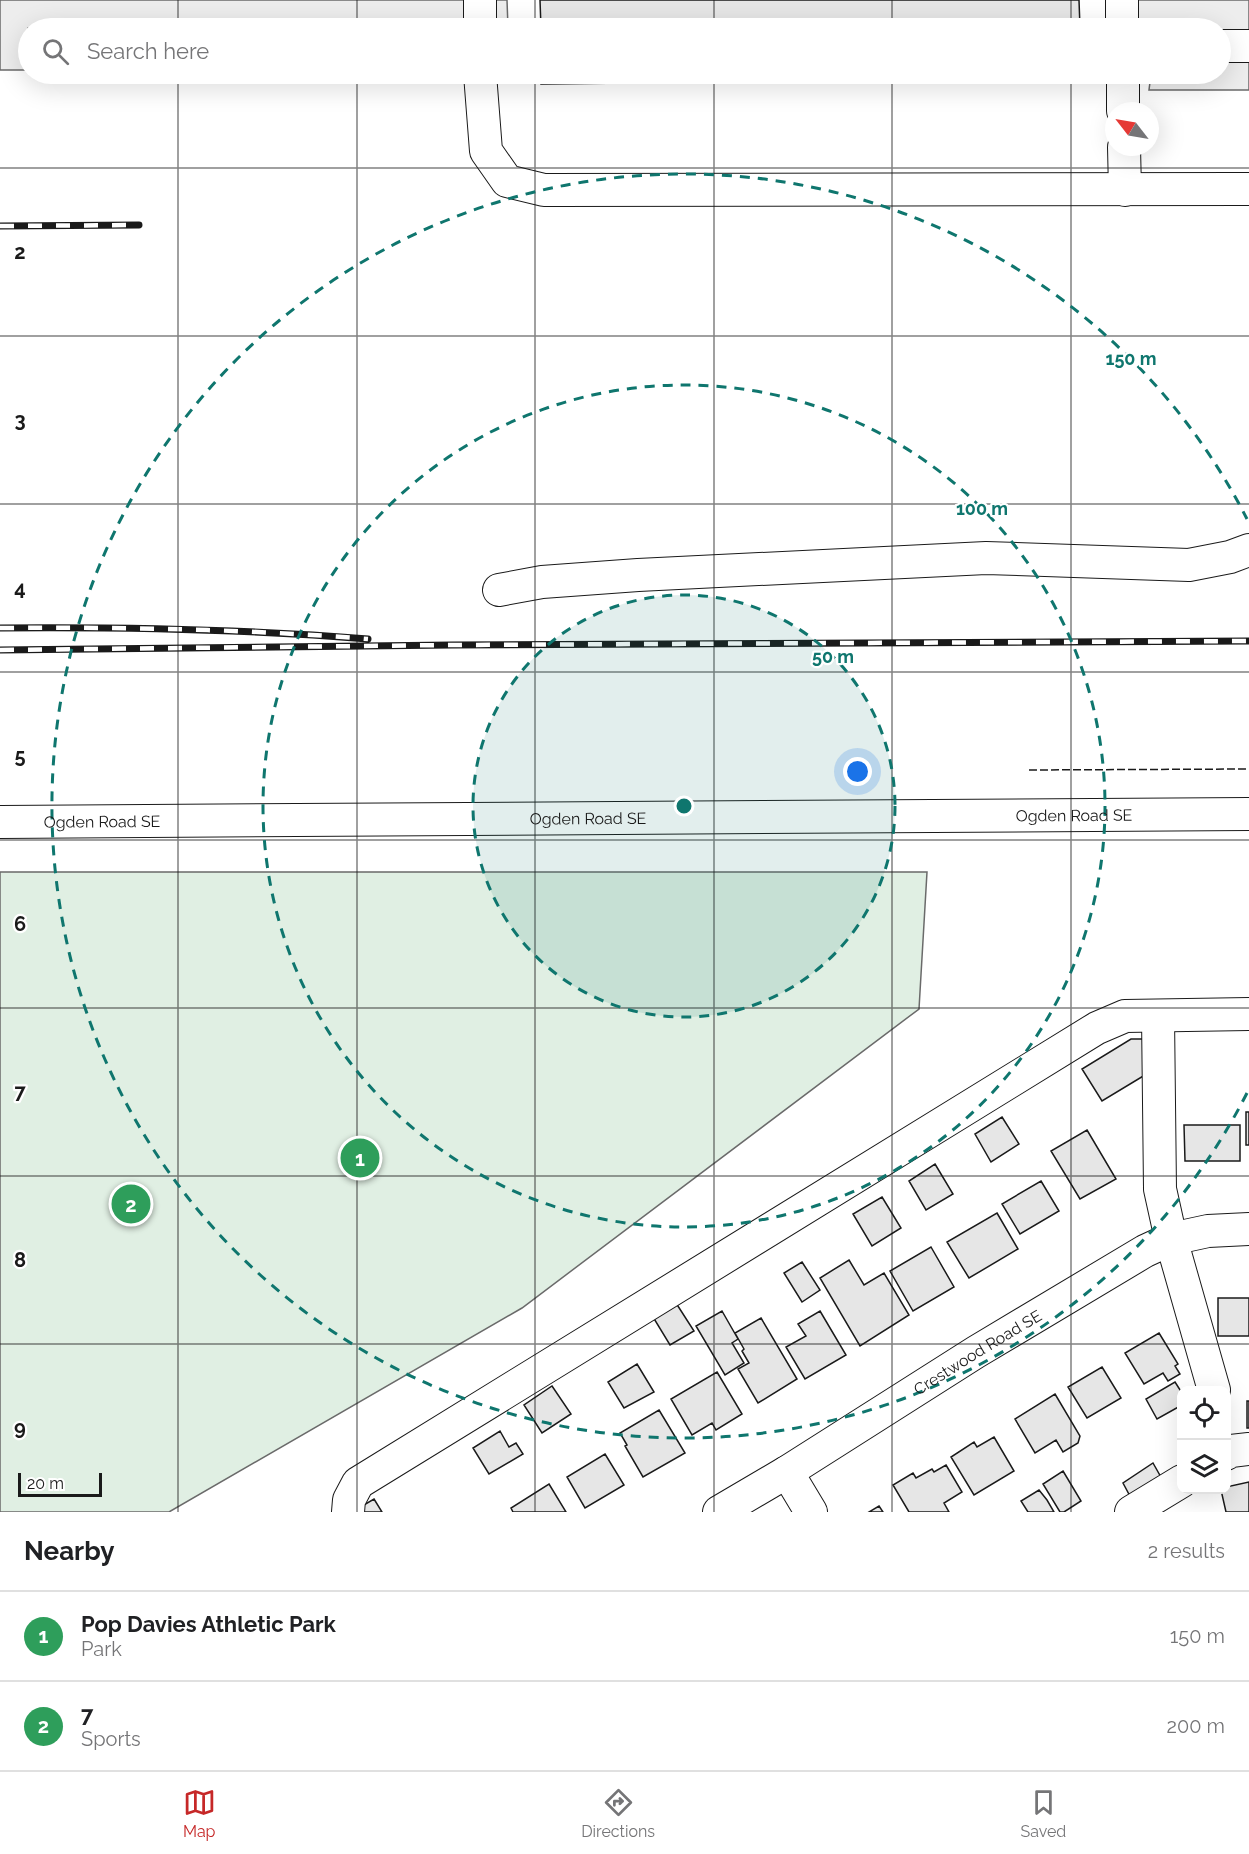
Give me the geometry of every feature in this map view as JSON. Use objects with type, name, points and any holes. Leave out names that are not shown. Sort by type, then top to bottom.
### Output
[{"type":"street","points":[[480,0],[480,18]]},
{"type":"street","points":[[1122,0],[1122,18]]},
{"type":"street","points":[[1231,46],[1249,46]]},
{"type":"street","points":[[481,84],[486,151],[507,182],[544,190],[1249,189]]},
{"type":"street","points":[[1123,84],[1124,102]]},
{"type":"street","points":[[1124,156],[1125,190]]},
{"type":"street","points":[[499,590],[542,582],[626,576],[986,558],[1190,565],[1230,557],[1249,550]]},
{"type":"street","name":"Ogden Road SE","points":[[0,822],[1249,814]]},
{"type":"street","points":[[348,1512],[349,1500],[358,1483],[1097,1028],[1125,1016],[1249,1014]]},
{"type":"street","points":[[1158,1016],[1160,1189],[1171,1239],[1213,1386]]},
{"type":"street","name":"Crestwood Road SE","points":[[719,1512],[787,1472],[976,1352],[1145,1251],[1171,1239],[1208,1231],[1249,1229]]},
{"type":"street","points":[[787,1472],[811,1512]]},
{"type":"street","points":[[1131,1512],[1177,1484]]},
{"type":"green space","points":[[0,872],[927,872],[919,1009],[522,1308],[169,1512],[0,1512]]},
{"type":"shaded area","points":[[0,0],[507,0],[508,18],[18,18],[18,70],[0,70]]},
{"type":"shaded area","points":[[1108,0],[1249,0],[1249,90],[1149,90],[1150,84],[1231,84],[1231,18],[1108,18]]},
{"type":"building","points":[[540,0],[1079,0],[1080,18],[541,18]]},
{"type":"building","points":[[1131,1039],[1146,1039],[1145,1075],[1102,1101],[1082,1069]]},
{"type":"building","points":[[1246,1112],[1249,1112],[1249,1145],[1246,1145]]},
{"type":"building","points":[[1002,1117],[1019,1144],[991,1162],[975,1134]]},
{"type":"building","points":[[1184,1125],[1240,1125],[1240,1161],[1185,1161]]},
{"type":"building","points":[[1087,1130],[1116,1179],[1080,1199],[1051,1151]]},
{"type":"building","points":[[935,1164],[953,1194],[926,1210],[909,1181]]},
{"type":"building","points":[[1041,1181],[1059,1211],[1020,1234],[1002,1204]]},
{"type":"building","points":[[882,1197],[901,1228],[872,1246],[853,1214]]},
{"type":"building","points":[[997,1213],[1018,1249],[969,1278],[947,1242]]},
{"type":"building","points":[[931,1247],[954,1287],[913,1311],[890,1271]]},
{"type":"building","points":[[849,1260],[864,1285],[884,1273],[909,1315],[860,1346],[820,1278]]},
{"type":"building","points":[[802,1262],[820,1290],[802,1302],[784,1273]]},
{"type":"building","points":[[1218,1298],[1249,1298],[1249,1336],[1218,1336]]},
{"type":"building","points":[[676,1303],[694,1331],[670,1345],[653,1317]]},
{"type":"building","points":[[722,1311],[738,1339],[732,1343],[744,1363],[725,1375],[696,1326]]},
{"type":"building","points":[[820,1311],[846,1355],[805,1379],[786,1347],[806,1336],[798,1324]]},
{"type":"building","points":[[761,1318],[797,1379],[758,1403],[738,1369],[749,1363],[735,1333]]},
{"type":"building","points":[[1159,1333],[1178,1364],[1175,1366],[1180,1374],[1168,1381],[1163,1373],[1144,1384],[1125,1353]]},
{"type":"building","points":[[637,1364],[654,1392],[624,1408],[608,1382]]},
{"type":"building","points":[[1102,1367],[1121,1398],[1087,1418],[1068,1387]]},
{"type":"building","points":[[717,1372],[742,1414],[716,1430],[712,1423],[692,1435],[671,1399]]},
{"type":"building","points":[[1175,1382],[1178,1386],[1177,1408],[1157,1419],[1146,1399]]},
{"type":"building","points":[[552,1386],[571,1414],[542,1433],[524,1405]]},
{"type":"building","points":[[1055,1394],[1080,1436],[1078,1443],[1063,1452],[1056,1440],[1035,1453],[1015,1419]]},
{"type":"building","points":[[1247,1401],[1249,1401],[1249,1428],[1247,1428]]},
{"type":"building","points":[[659,1410],[685,1453],[643,1477],[620,1433]]},
{"type":"building","points":[[500,1431],[509,1447],[516,1443],[523,1454],[489,1474],[473,1448]]},
{"type":"building","points":[[994,1437],[1014,1471],[974,1495],[951,1457],[974,1442],[977,1447]]},
{"type":"building","points":[[605,1454],[624,1485],[585,1508],[567,1477]]},
{"type":"building","points":[[1153,1463],[1162,1479],[1131,1498],[1123,1483]]},
{"type":"building","points":[[946,1465],[962,1492],[944,1503],[949,1512],[909,1512],[893,1485],[913,1473],[916,1478],[932,1469],[934,1472]]},
{"type":"building","points":[[1063,1471],[1081,1501],[1064,1512],[1060,1512],[1043,1484]]},
{"type":"building","points":[[1249,1482],[1249,1512],[1226,1512],[1222,1494],[1231,1494],[1231,1486]]},
{"type":"building","points":[[549,1484],[566,1512],[513,1512],[511,1508]]},
{"type":"building","points":[[1039,1490],[1054,1512],[1028,1512],[1021,1501]]},
{"type":"building","points":[[374,1499],[382,1512],[359,1512],[357,1509]]},
{"type":"building","points":[[879,1506],[883,1512],[869,1512]]},
{"type":"railway","points":[[0,226],[139,225]]},
{"type":"railway","points":[[0,628],[184,629],[368,639]]},
{"type":"railway","points":[[0,650],[1249,641]]},
{"type":"fence","points":[[1029,770],[1249,769]]},
{"type":"place","name":"Pop Davies Athletic Park","points":[[360,1158]]},
{"type":"place","name":"7","points":[[131,1204]]}]
